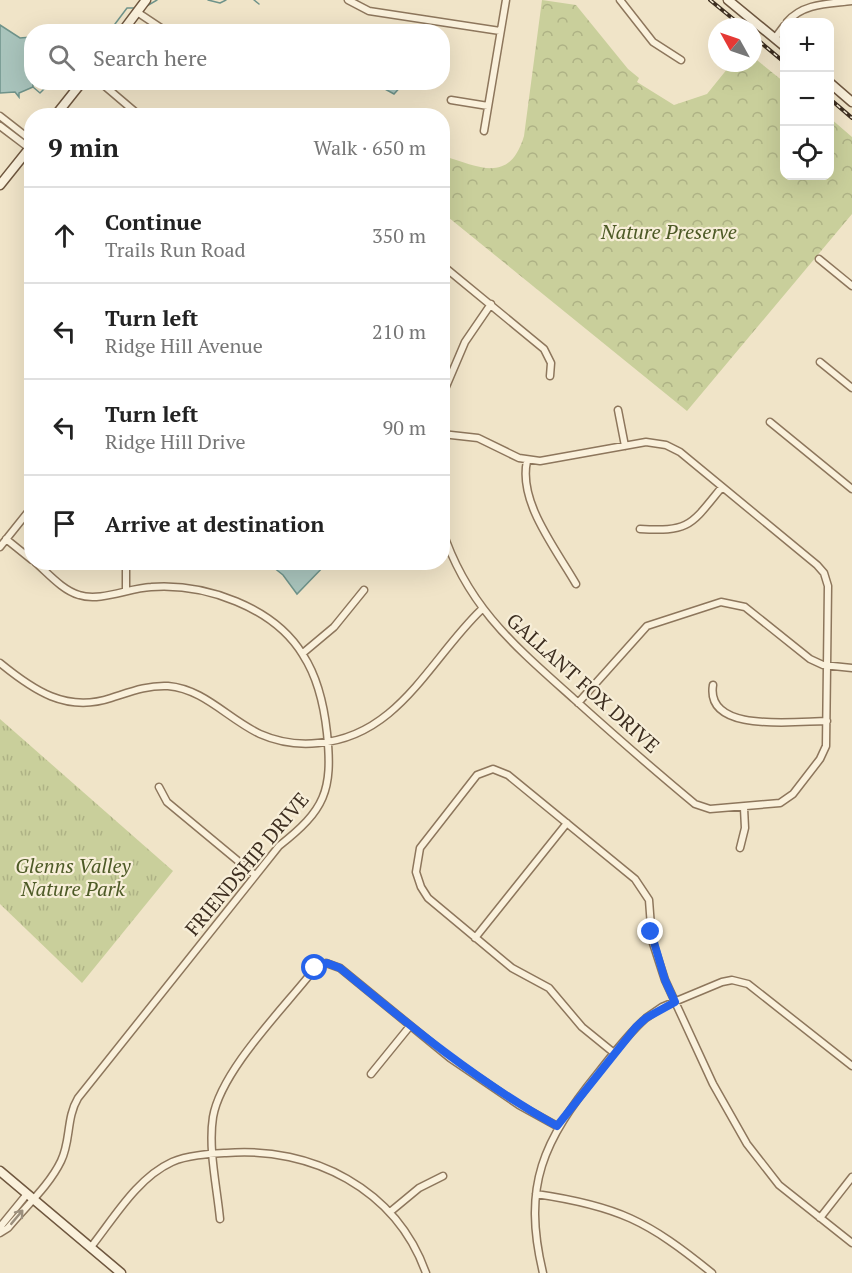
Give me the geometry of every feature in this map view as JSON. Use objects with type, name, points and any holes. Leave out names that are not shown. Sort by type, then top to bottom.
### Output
[{"type":"main road","points":[[128,24],[146,0]]},
{"type":"main road","points":[[728,0],[780,42]]},
{"type":"main road","points":[[834,86],[852,102]]},
{"type":"main road","points":[[61,108],[76,90]]},
{"type":"main road","points":[[0,185],[24,154]]},
{"type":"main road","points":[[0,1171],[121,1273]]},
{"type":"street","points":[[348,0],[369,11],[500,31]]},
{"type":"street","points":[[484,131],[506,0]]},
{"type":"street","points":[[620,0],[653,42],[681,60]]},
{"type":"street","points":[[791,18],[800,10],[852,2]]},
{"type":"street","points":[[137,12],[155,24]]},
{"type":"street","points":[[775,38],[780,31]]},
{"type":"street","points":[[109,90],[131,108]]},
{"type":"street","points":[[451,100],[488,106]]},
{"type":"street","points":[[0,116],[24,138]]},
{"type":"street","points":[[0,126],[24,141]]},
{"type":"street","points":[[819,259],[852,285]]},
{"type":"street","points":[[450,271],[544,349],[551,363],[550,376]]},
{"type":"street","points":[[450,377],[465,342],[491,304]]},
{"type":"street","points":[[820,362],[852,388]]},
{"type":"street","points":[[618,410],[625,446]]},
{"type":"street","points":[[770,422],[852,489]]},
{"type":"street","points":[[450,435],[478,438],[527,461],[525,484],[529,501],[576,584]]},
{"type":"street","name":"GALLANT FOX DRIVE","points":[[450,551],[457,569],[482,610],[507,639],[695,804],[710,809],[744,808],[780,802],[793,794],[820,759],[826,746],[828,586],[824,573],[680,452],[666,445],[646,442],[540,461],[527,461]]},
{"type":"street","points":[[639,529],[672,531],[686,526],[696,518],[722,487]]},
{"type":"street","points":[[0,547],[24,517]]},
{"type":"street","points":[[6,539],[24,554]]},
{"type":"street","points":[[45,570],[78,595],[94,597],[126,590],[176,587],[226,598],[275,624],[303,653],[334,627],[364,590]]},
{"type":"street","points":[[126,570],[126,590]]},
{"type":"street","points":[[578,703],[647,626],[721,602],[745,607],[810,659],[827,666],[852,668]]},
{"type":"street","points":[[0,663],[38,692],[59,700],[88,703],[146,687],[174,687],[204,697],[239,723],[262,735],[292,743],[328,742],[358,734],[393,712],[457,633],[482,610]]},
{"type":"street","name":"FRIENDSHIP DRIVE","points":[[0,1227],[61,1161],[66,1146],[70,1117],[78,1098],[255,875],[279,846],[304,827],[324,799],[330,771],[328,742],[321,694],[303,653]]},
{"type":"street","points":[[713,685],[713,699],[719,710],[729,717],[745,720],[827,721]]},
{"type":"street","points":[[614,1053],[582,1027],[549,988],[512,968],[428,898],[421,887],[416,872],[417,856],[425,839],[477,775],[491,770],[508,775],[643,889],[651,910],[652,940],[675,1002],[713,1084],[755,1158],[779,1185],[852,1243]]},
{"type":"street","points":[[159,787],[167,802],[255,875]]},
{"type":"street","points":[[740,848],[745,828],[744,808]]},
{"type":"street","points":[[475,938],[567,823]]},
{"type":"street","points":[[220,1219],[213,1118],[224,1084],[312,972],[326,963],[340,968],[484,1083],[557,1126]]},
{"type":"street","points":[[543,1273],[534,1228],[536,1194],[542,1164],[557,1126],[614,1053],[646,1018],[675,1002],[732,980],[750,985],[852,1065]]},
{"type":"street","points":[[371,1074],[410,1026]]},
{"type":"street","points":[[91,1247],[152,1174],[172,1162],[214,1154],[270,1152],[313,1162],[354,1182],[390,1212],[407,1234],[426,1273]]},
{"type":"street","points":[[390,1212],[419,1188],[443,1176]]},
{"type":"street","points":[[820,1218],[852,1177]]},
{"type":"street","points":[[536,1194],[591,1203],[616,1211],[653,1229],[712,1273]]},
{"type":"street","points":[[0,1233],[8,1228],[30,1196]]},
{"type":"green space","name":"Nature Preserve","points":[[542,0],[576,5],[628,69],[639,78],[637,82],[674,105],[707,94],[725,72],[762,72],[762,64],[780,79],[780,180],[834,180],[834,121],[852,137],[852,214],[687,411],[450,219],[450,158],[470,165],[493,168],[511,161],[524,136]]},
{"type":"green space","name":"Glenns Valley Nature Park","points":[[0,719],[173,871],[82,983],[0,904]]},
{"type":"water","points":[[0,25],[20,38],[24,38],[24,90],[26,90],[19,93],[19,97],[15,92],[0,93]]},
{"type":"water","points":[[277,570],[320,570],[297,594]]},
{"type":"waterway","points":[[145,7],[157,0]]},
{"type":"waterway","points":[[208,0],[220,3],[226,0]]},
{"type":"waterway","points":[[254,0],[259,4]]},
{"type":"waterway","points":[[115,24],[127,8],[135,8]]},
{"type":"waterway","points":[[36,90],[40,93],[43,90]]},
{"type":"railway","points":[[710,0],[732,18]]},
{"type":"railway","points":[[762,44],[780,59]]},
{"type":"railway","points":[[834,102],[852,118]]},
{"type":"route","points":[[315,968],[327,963],[340,968],[484,1083],[557,1126],[636,1027],[662,1007],[675,1002],[665,980],[662,963],[651,932]]}]
